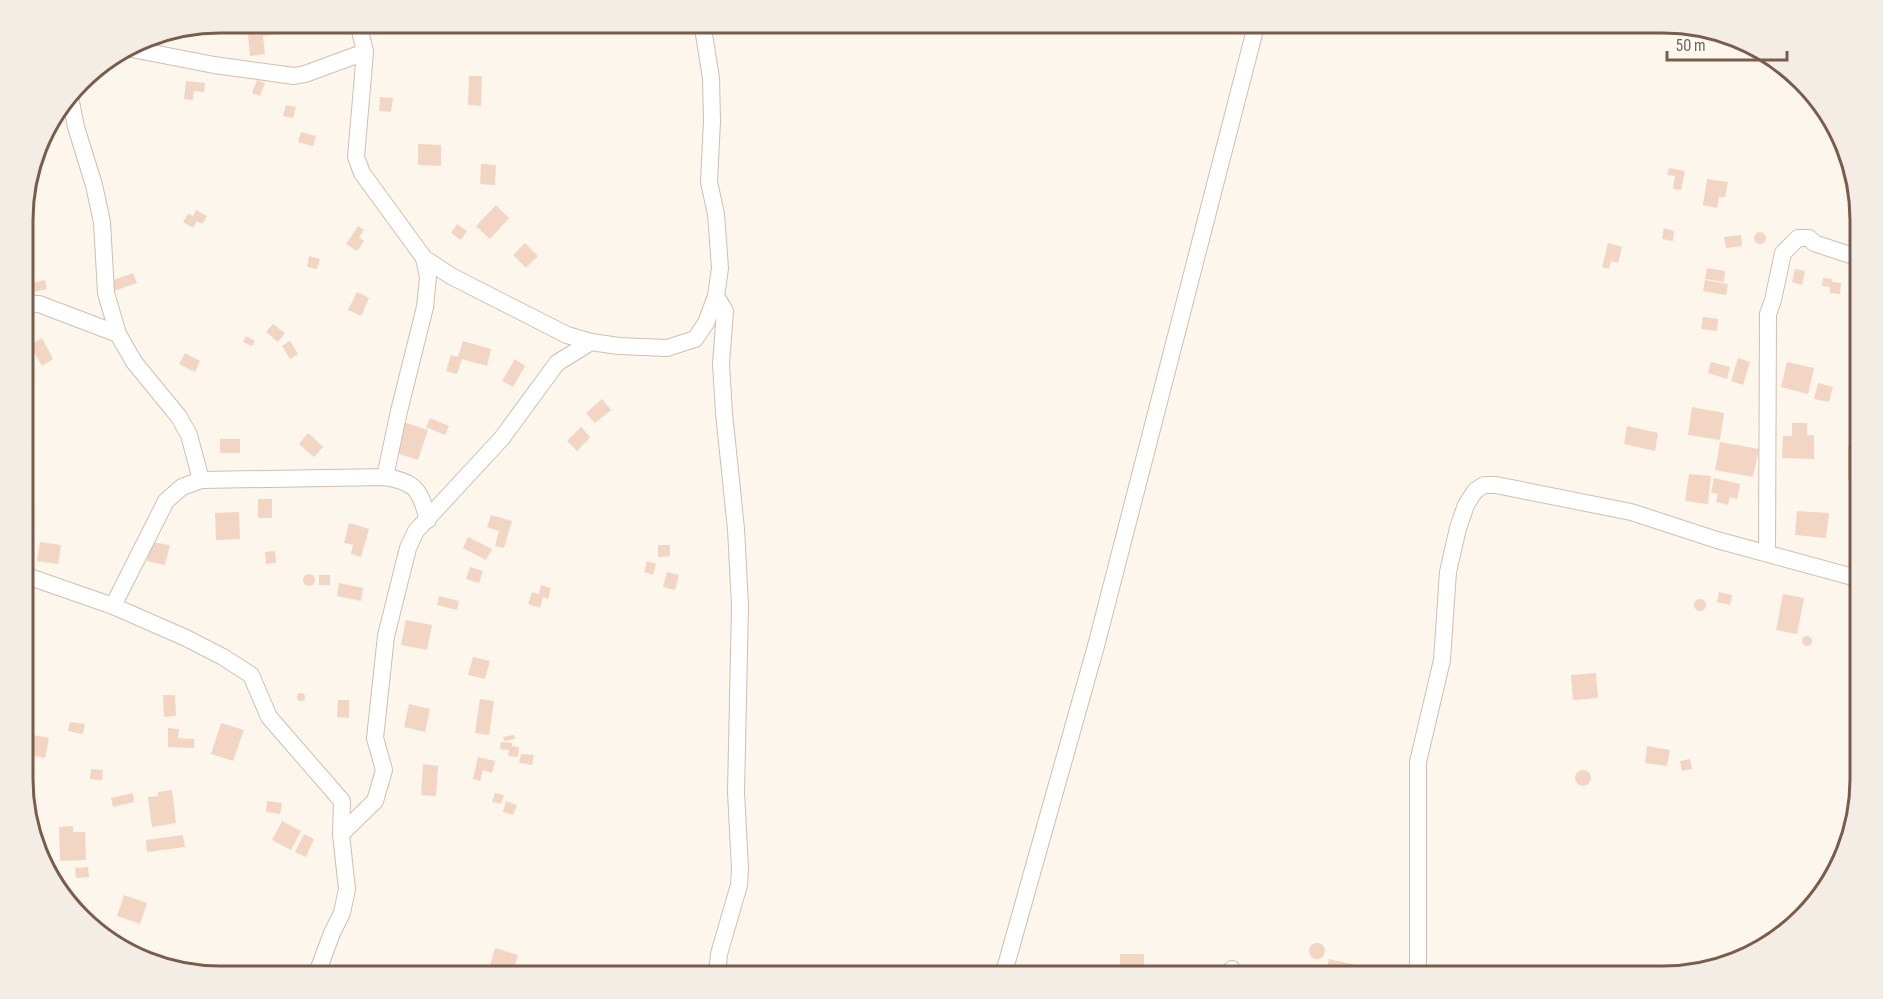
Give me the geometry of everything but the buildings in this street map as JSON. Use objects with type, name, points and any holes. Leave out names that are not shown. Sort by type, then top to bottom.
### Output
[{"type":"street","points":[[361,33],[365,52],[356,157],[362,173],[424,258],[451,276],[552,329],[591,342],[667,348],[695,339],[706,323],[716,296],[720,268],[716,214],[709,182],[712,121],[711,78],[704,33]]},
{"type":"street","points":[[1006,966],[1096,646],[1254,33]]},
{"type":"street","points":[[141,51],[214,65],[294,76],[365,52]]},
{"type":"street","points":[[72,106],[102,222],[106,293],[118,334],[134,362],[179,417],[189,435],[201,480]]},
{"type":"street","points":[[1767,553],[1768,314],[1783,253],[1798,238],[1809,238],[1814,243],[1850,255]]},
{"type":"street","points":[[385,477],[425,307],[428,277],[424,258]]},
{"type":"street","points":[[716,296],[725,312],[721,364],[740,606],[736,792],[740,869],[739,885],[719,954],[718,966]]},
{"type":"street","points":[[33,304],[118,334]]},
{"type":"street","points":[[552,329],[557,363]]},
{"type":"street","points":[[341,834],[375,801],[384,770],[375,738],[386,636],[408,548],[416,531],[502,438],[557,363],[591,342]]},
{"type":"street","points":[[113,606],[166,501],[182,487],[201,480],[385,477],[404,480],[414,486],[423,502],[428,520]]},
{"type":"street","points":[[1418,966],[1419,762],[1423,735],[1442,660],[1448,572],[1458,528],[1466,505],[1475,491],[1484,485],[1496,485],[1586,501],[1850,576]]},
{"type":"street","points":[[33,577],[113,606],[195,643],[251,675],[269,717],[342,801],[341,834],[347,889],[342,913],[320,966]]}]
